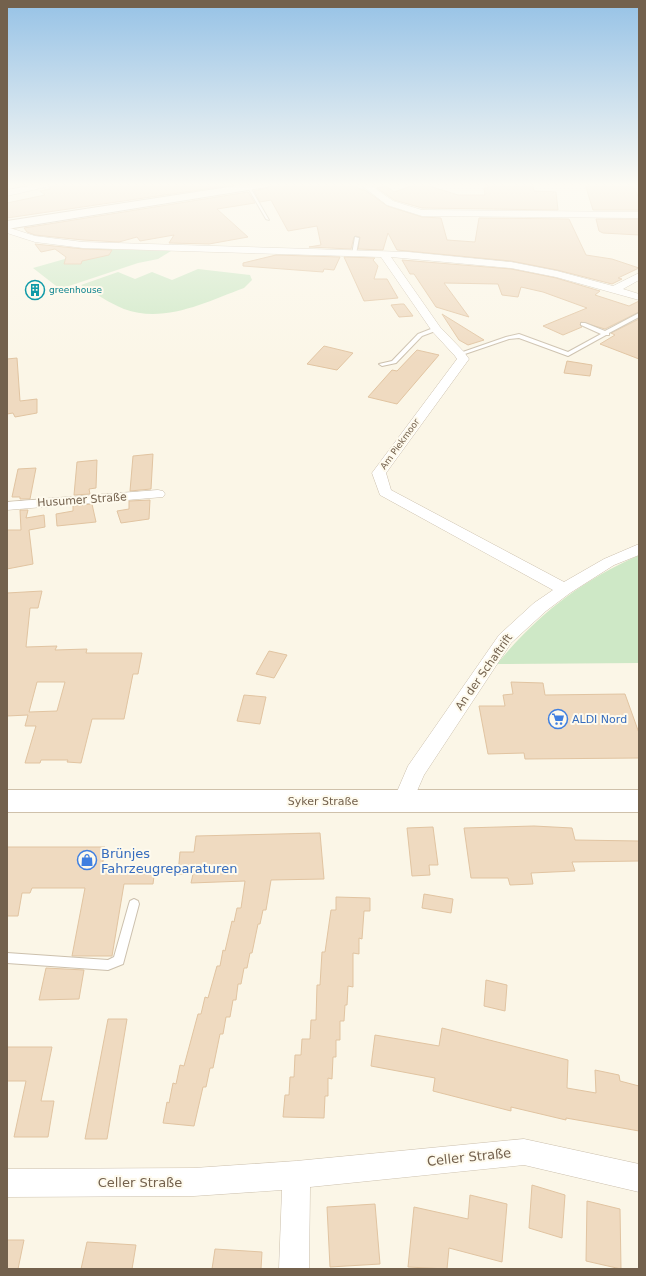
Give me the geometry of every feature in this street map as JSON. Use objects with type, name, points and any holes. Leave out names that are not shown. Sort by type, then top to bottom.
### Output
[{"type":"main road","name":"Syker Straße","points":[[7,801],[639,801]]},
{"type":"street","points":[[70,244],[408,255],[511,265],[557,274],[639,297]]},
{"type":"street","points":[[384,254],[436,329],[460,354]]},
{"type":"street","points":[[614,290],[639,276]]},
{"type":"street","name":"Am Piekmoor","points":[[460,354],[463,359],[379,473],[385,492],[564,589]]},
{"type":"street","name":"Husumer Straße","points":[[7,506],[158,494]]},
{"type":"street","name":"An der Schaftrift","points":[[403,801],[415,772],[505,638],[540,607],[564,589],[609,562],[639,549]]},
{"type":"street","name":"Celler Straße","points":[[7,1183],[194,1182],[296,1175],[524,1152],[639,1178]]},
{"type":"street","points":[[294,1269],[296,1175]]},
{"type":"lane","points":[[354,254],[357,244]]},
{"type":"lane","points":[[460,354],[508,338],[519,336],[568,354],[607,334],[639,315]]},
{"type":"lane","points":[[583,324],[607,334]]},
{"type":"lane","points":[[382,364],[394,362],[420,335],[436,329]]},
{"type":"lane","points":[[7,958],[108,965],[120,960],[134,904]]},
{"type":"green space","points":[[100,249],[171,251],[158,259],[138,263],[60,289],[33,268]]},
{"type":"green space","points":[[198,269],[250,275],[252,280],[244,288],[200,305],[170,313],[154,314],[139,313],[124,309],[107,301],[81,285],[118,272],[135,279],[152,272],[172,280]]},
{"type":"green space","points":[[639,555],[639,663],[497,664],[529,629],[562,600],[598,576]]},
{"type":"building","points":[[35,244],[83,249],[112,250],[109,255],[82,261],[81,264],[64,264],[66,257],[55,249],[41,252]]},
{"type":"building","points":[[321,244],[352,244],[351,249],[309,247],[321,245]]},
{"type":"building","points":[[359,244],[385,244],[383,250],[358,249]]},
{"type":"building","points":[[394,244],[581,244],[586,255],[612,259],[639,268],[618,278],[622,279],[612,284],[557,270],[511,261],[397,250]]},
{"type":"building","points":[[276,255],[340,257],[334,270],[324,269],[323,272],[243,266],[243,263]]},
{"type":"building","points":[[344,257],[375,258],[373,260],[378,266],[374,279],[387,279],[398,298],[364,301]]},
{"type":"building","points":[[402,260],[511,269],[556,278],[600,291],[595,295],[629,306],[639,301],[639,312],[605,329],[581,322],[580,325],[582,327],[563,335],[543,326],[587,308],[543,292],[521,287],[518,297],[502,295],[498,284],[444,283],[469,317],[436,307],[414,274],[410,274]]},
{"type":"building","points":[[404,304],[413,316],[399,317],[391,305]]},
{"type":"building","points":[[442,314],[484,340],[468,345],[459,340]]},
{"type":"building","points":[[639,319],[639,359],[600,344],[615,335],[611,333]]},
{"type":"building","points":[[324,346],[353,353],[337,370],[307,364]]},
{"type":"building","points":[[417,350],[439,355],[397,404],[368,397],[392,370],[397,371]]},
{"type":"building","points":[[17,358],[20,401],[37,399],[37,413],[15,417],[13,413],[7,414],[7,359]]},
{"type":"building","points":[[567,361],[592,365],[590,376],[564,373]]},
{"type":"building","points":[[153,454],[151,489],[130,491],[133,456]]},
{"type":"building","points":[[97,460],[96,488],[89,489],[90,494],[74,495],[77,462]]},
{"type":"building","points":[[36,468],[30,499],[12,497],[18,469]]},
{"type":"building","points":[[150,500],[149,519],[121,523],[117,511],[129,509],[129,501]]},
{"type":"building","points":[[92,504],[96,522],[57,526],[56,514],[73,511],[73,506]]},
{"type":"building","points":[[20,510],[28,510],[26,518],[44,515],[45,527],[29,530],[33,564],[7,569],[7,530],[21,530]]},
{"type":"building","points":[[42,591],[38,608],[30,608],[26,647],[57,646],[55,650],[87,649],[86,653],[142,653],[138,674],[133,674],[124,719],[92,719],[81,763],[67,762],[68,760],[41,760],[40,763],[25,763],[36,726],[25,726],[28,715],[7,716],[7,593]],"holes":[[[37,682],[65,682],[57,711],[29,712]]]},
{"type":"building","points":[[269,651],[287,655],[274,678],[256,674]]},
{"type":"building","name":"ALDI Nord","points":[[511,682],[543,683],[545,695],[625,694],[639,733],[639,758],[525,759],[524,753],[488,754],[479,706],[505,706],[503,695],[513,694]]},
{"type":"building","points":[[244,695],[266,697],[260,724],[237,721]]},
{"type":"building","points":[[534,826],[572,828],[575,840],[639,841],[639,861],[572,862],[575,871],[531,873],[533,884],[510,885],[508,878],[471,878],[464,828]]},
{"type":"building","points":[[433,827],[438,865],[429,865],[430,875],[412,876],[407,828]]},
{"type":"building","points":[[320,833],[324,879],[271,880],[266,910],[263,910],[260,924],[258,924],[252,953],[250,953],[247,968],[244,968],[241,984],[238,984],[236,1000],[233,1000],[230,1017],[226,1017],[223,1034],[220,1034],[213,1068],[210,1068],[206,1087],[203,1087],[194,1126],[163,1123],[167,1102],[169,1103],[173,1083],[176,1084],[180,1065],[184,1066],[198,1014],[201,1014],[205,997],[208,998],[217,966],[220,966],[223,950],[225,951],[232,921],[234,922],[237,908],[241,908],[245,881],[191,883],[193,874],[178,874],[180,852],[194,852],[196,836]]},
{"type":"building","points":[[7,847],[105,847],[102,868],[155,868],[153,884],[124,884],[112,956],[72,956],[85,888],[32,888],[30,893],[22,893],[18,916],[7,916]]},
{"type":"building","points":[[424,894],[453,899],[451,913],[422,908]]},
{"type":"building","points":[[336,897],[370,898],[370,911],[364,911],[362,939],[359,938],[359,954],[353,953],[353,987],[348,986],[344,1021],[340,1021],[340,1040],[336,1040],[336,1057],[333,1057],[332,1079],[328,1078],[328,1096],[325,1096],[324,1118],[283,1117],[285,1095],[289,1095],[290,1077],[294,1077],[295,1055],[301,1055],[302,1039],[310,1039],[311,1020],[316,1020],[317,985],[320,985],[322,952],[325,952],[331,910],[336,910]]},
{"type":"building","points":[[46,968],[84,970],[79,999],[39,1000]]},
{"type":"building","points":[[486,980],[507,985],[505,1011],[484,1006]]},
{"type":"building","points":[[108,1019],[127,1019],[107,1139],[85,1139]]},
{"type":"building","points":[[442,1028],[568,1060],[567,1088],[596,1093],[595,1070],[619,1075],[620,1081],[639,1086],[639,1131],[566,1118],[566,1120],[511,1107],[511,1111],[433,1091],[435,1078],[371,1066],[375,1035],[439,1046]]},
{"type":"building","points":[[7,1047],[52,1047],[41,1101],[54,1101],[48,1137],[14,1137],[26,1081],[7,1081]]},
{"type":"building","points":[[532,1185],[565,1195],[562,1238],[529,1228]]},
{"type":"building","points":[[470,1195],[507,1204],[502,1262],[449,1248],[447,1269],[408,1267],[414,1207],[468,1219]]},
{"type":"building","points":[[587,1201],[620,1209],[621,1269],[586,1261]]},
{"type":"building","points":[[375,1204],[380,1264],[330,1267],[327,1207]]},
{"type":"building","points":[[7,1240],[24,1240],[18,1269],[7,1269]]},
{"type":"building","points":[[87,1242],[136,1245],[132,1269],[81,1269]]},
{"type":"building","points":[[215,1249],[262,1252],[261,1269],[212,1269]]},
{"type":"place","name":"greenhouse","points":[[35,290]]},
{"type":"place","name":"ALDI Nord","points":[[558,719]]},
{"type":"place","name":"Brünjes Fahrzeugreparaturen","points":[[87,860]]}]
